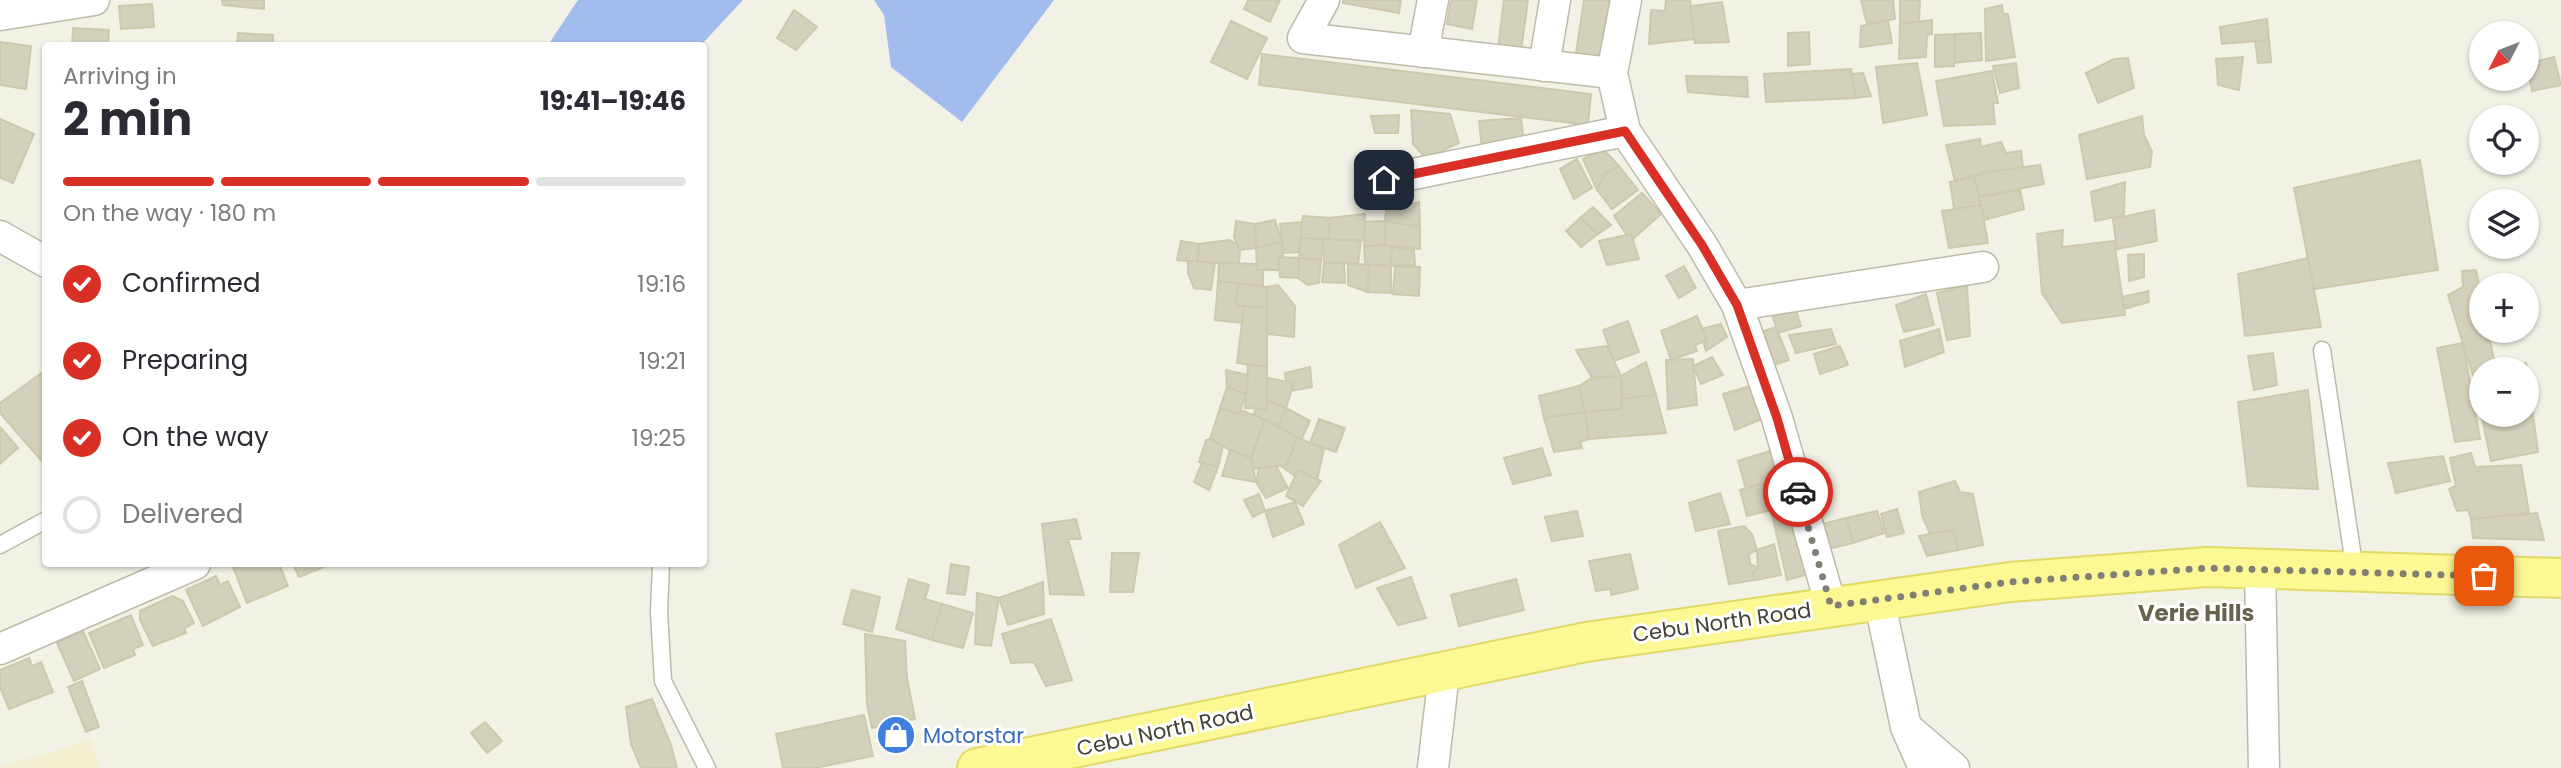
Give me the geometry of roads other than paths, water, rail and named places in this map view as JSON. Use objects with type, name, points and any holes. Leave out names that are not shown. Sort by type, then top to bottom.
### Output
[{"type":"main road","name":"Cebu North Road","points":[[978,768],[1586,642],[2010,582],[2207,568],[2561,579]]},
{"type":"street","points":[[0,15],[94,0]]},
{"type":"street","points":[[1324,0],[1303,37],[1612,74]]},
{"type":"street","points":[[1423,52],[1433,0]]},
{"type":"street","points":[[1544,66],[1555,0]]},
{"type":"street","points":[[1626,0],[1612,74],[1625,131],[1702,245],[1737,305],[1777,418],[1831,606]]},
{"type":"street","points":[[1384,180],[1625,131]]},
{"type":"street","points":[[0,236],[42,260]]},
{"type":"street","points":[[1737,305],[1983,267]]},
{"type":"street","points":[[0,649],[188,567]]},
{"type":"street","points":[[2260,568],[2264,768]]},
{"type":"street","points":[[1879,599],[1906,727],[1924,768]]},
{"type":"street","points":[[1433,768],[1444,673]]},
{"type":"street","points":[[1906,727],[1954,768]]},
{"type":"lane","points":[[2322,350],[2355,571]]},
{"type":"lane","points":[[0,545],[42,522]]},
{"type":"lane","points":[[661,567],[659,612],[663,681],[706,768]]},
{"type":"water","points":[[578,0],[743,0],[704,42],[550,42]]},
{"type":"water","points":[[874,0],[1054,0],[962,122],[891,67],[884,15]]},
{"type":"place","name":"Motorstar","points":[[896,735]]},
{"type":"district","name":"Verie Hills","points":[[2196,613]]}]
